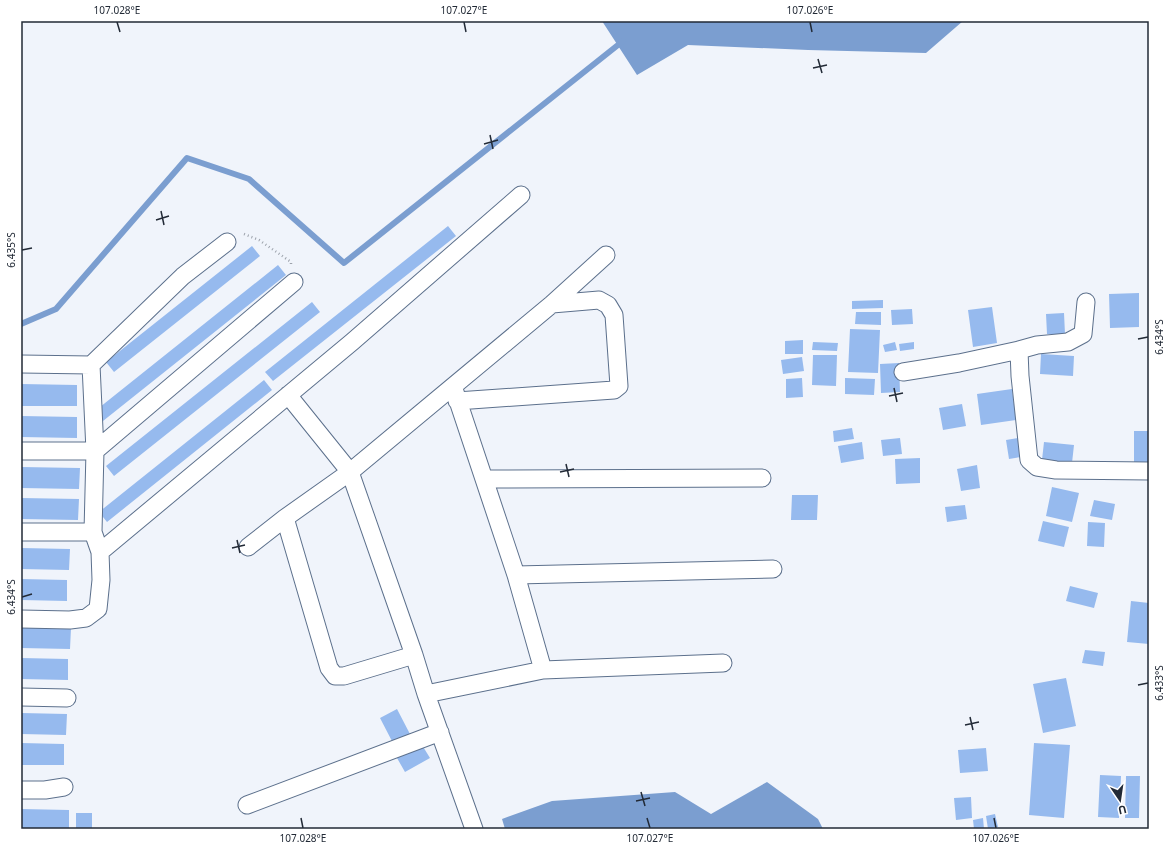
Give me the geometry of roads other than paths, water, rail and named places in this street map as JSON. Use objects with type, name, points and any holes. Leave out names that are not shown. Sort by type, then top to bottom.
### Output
[{"type":"street","points":[[100,552],[377,321],[521,195]]},
{"type":"street","points":[[21,364],[91,365],[183,276],[227,242]]},
{"type":"street","points":[[248,547],[285,518],[350,472],[552,304],[606,255]]},
{"type":"street","points":[[21,451],[95,451],[294,282]]},
{"type":"street","points":[[457,401],[614,390],[619,386],[614,315],[608,305],[599,300],[552,304]]},
{"type":"street","points":[[904,372],[959,363],[1038,345],[1068,342],[1083,334],[1086,302]]},
{"type":"street","points":[[1019,350],[1020,376],[1029,460],[1033,464],[1037,467],[1056,470],[1149,471]]},
{"type":"street","points":[[21,619],[70,620],[86,618],[98,609],[100,599],[100,552],[93,532],[95,451],[91,365]]},
{"type":"street","points":[[454,384],[457,401],[485,479],[516,575],[543,670]]},
{"type":"street","points":[[288,395],[350,472],[474,829]]},
{"type":"street","points":[[485,479],[762,478]]},
{"type":"street","points":[[285,518],[329,668],[334,676],[344,676],[414,655]]},
{"type":"street","points":[[21,532],[93,532]]},
{"type":"street","points":[[516,575],[773,569]]},
{"type":"street","points":[[426,694],[543,670],[723,662]]},
{"type":"street","points":[[21,697],[67,698]]},
{"type":"street","points":[[247,805],[440,732]]},
{"type":"street","points":[[21,790],[45,790],[64,786]]},
{"type":"water","points":[[602,21],[963,21],[926,53],[688,45],[637,75]]},
{"type":"water","points":[[767,782],[818,819],[823,829],[505,829],[502,819],[552,801],[675,792],[711,814]]},
{"type":"waterway","points":[[21,324],[56,309],[187,158],[249,179],[344,263],[623,41]]}]
